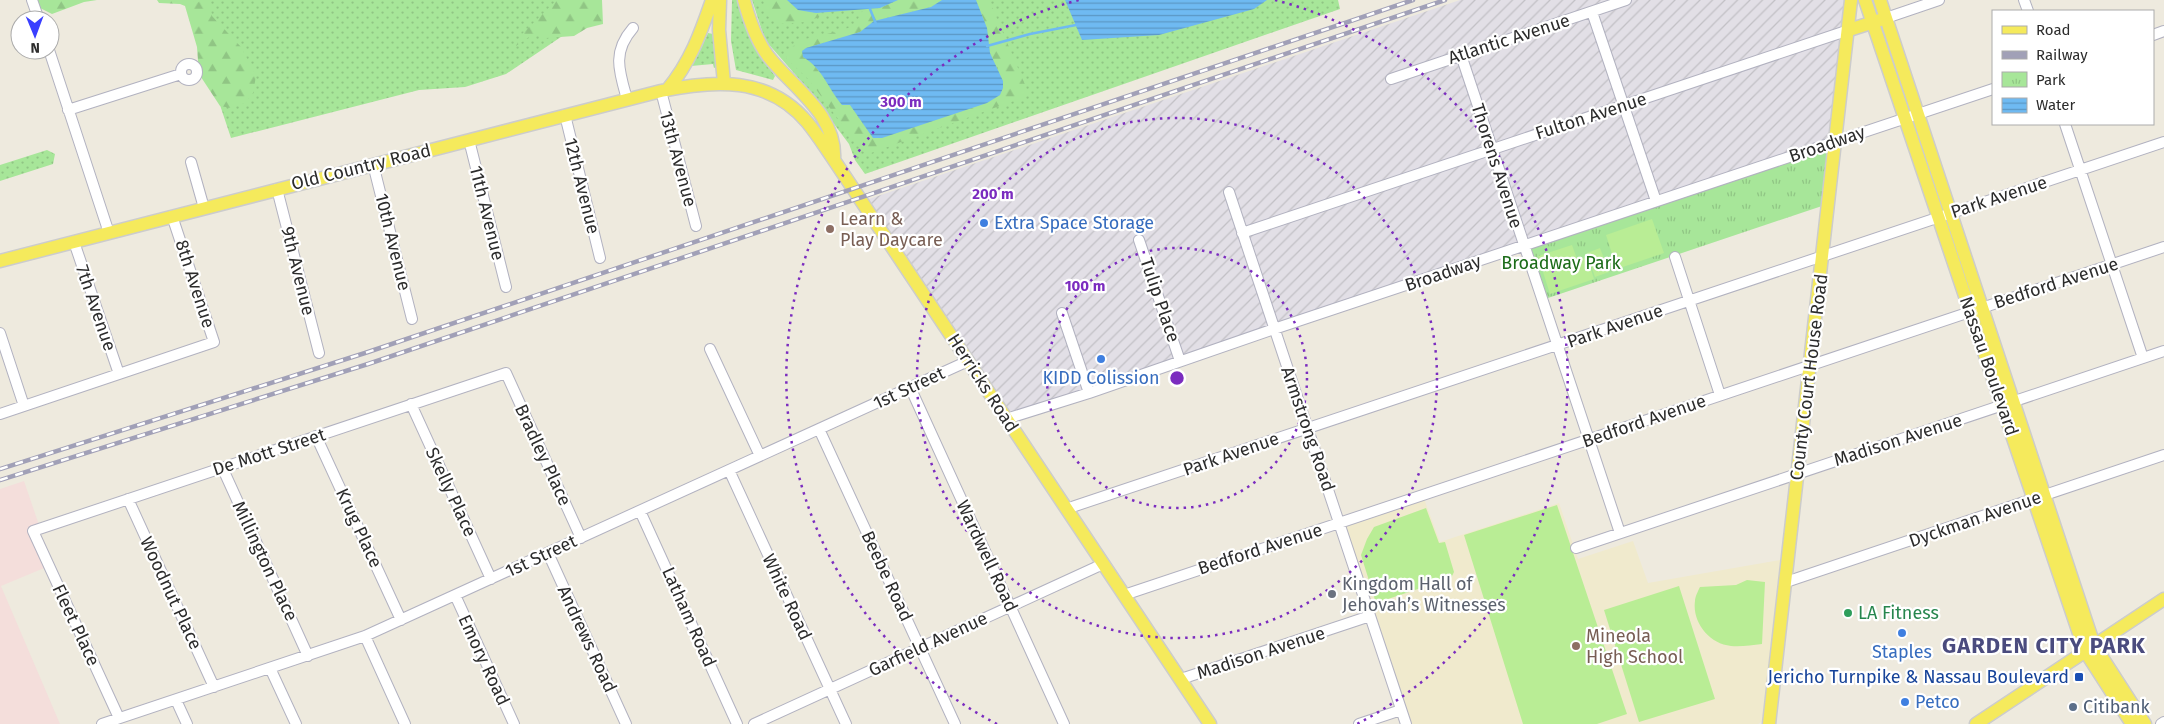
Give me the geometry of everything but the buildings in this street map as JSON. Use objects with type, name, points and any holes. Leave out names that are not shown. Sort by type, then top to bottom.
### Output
[{"type":"main road","points":[[664,90],[679,75],[690,56],[700,35],[712,0]]},
{"type":"main road","points":[[720,0],[719,30],[724,83]]},
{"type":"main road","points":[[744,0],[748,17],[767,54],[785,76],[819,111],[828,125],[833,140],[834,160]]},
{"type":"main road","name":"County Court House Road","points":[[1769,724],[1851,0]]},
{"type":"main road","name":"Nassau Boulevard","points":[[1865,0],[1905,118],[1945,216]]},
{"type":"main road","name":"Nassau Boulevard","points":[[1880,0],[1918,114],[1945,216],[2090,648],[2132,724]]},
{"type":"main road","name":"Fulton Avenue","points":[[1849,30],[1886,18]]},
{"type":"main road","name":"Old Country Road","points":[[0,261],[627,99],[664,90],[724,83]]},
{"type":"main road","name":"Herricks Road","points":[[724,83],[746,86],[778,98],[806,122],[834,160],[1210,724]]},
{"type":"main road","points":[[1976,724],[2164,599]]},
{"type":"main road","name":"Nassau Boulevard","points":[[2090,648],[2145,724]]},
{"type":"street","name":"Atlantic Avenue","points":[[1391,79],[1626,0]]},
{"type":"street","name":"Fulton Avenue","points":[[1886,18],[1939,0]]},
{"type":"street","points":[[1592,12],[1656,201]]},
{"type":"street","points":[[627,99],[620,74],[619,53],[621,45],[633,28]]},
{"type":"street","name":"Fulton Avenue","points":[[1242,233],[1849,30]]},
{"type":"street","name":"Thorens Avenue","points":[[1460,55],[1620,533]]},
{"type":"street","points":[[51,60],[109,233]]},
{"type":"street","points":[[68,110],[181,74]]},
{"type":"street","name":"Broadway","points":[[1006,419],[1090,393],[1274,329],[1992,89]]},
{"type":"street","name":"13th Avenue","points":[[664,90],[696,226]]},
{"type":"street","name":"12th Avenue","points":[[565,115],[600,258]]},
{"type":"street","points":[[2065,125],[2143,358]]},
{"type":"street","name":"11th Avenue","points":[[469,140],[506,287]]},
{"type":"street","name":"Park Avenue","points":[[1066,509],[2164,142]]},
{"type":"street","points":[[191,162],[204,208]]},
{"type":"street","name":"10th Avenue","points":[[373,164],[412,319]]},
{"type":"street","name":"9th Avenue","points":[[277,189],[319,353]]},
{"type":"street","name":"Armstrong Road","points":[[1228,192],[1406,724]]},
{"type":"street","name":"8th Avenue","points":[[119,374],[214,342],[172,216]]},
{"type":"street","name":"Tulip Place","points":[[1139,240],[1180,361]]},
{"type":"street","name":"7th Avenue","points":[[74,242],[119,374]]},
{"type":"street","name":"Bedford Avenue","points":[[1124,595],[2164,247]]},
{"type":"street","points":[[1674,257],[1720,395]]},
{"type":"street","points":[[1062,314],[1090,393]]},
{"type":"street","points":[[0,333],[24,406]]},
{"type":"street","points":[[710,349],[760,456]]},
{"type":"street","name":"Madison Avenue","points":[[1576,548],[2164,351]]},
{"type":"street","name":"1st Street","points":[[102,724],[365,636],[968,361]]},
{"type":"street","name":"De Mott Street","points":[[33,531],[506,373]]},
{"type":"street","name":"Bradley Place","points":[[506,373],[581,538]]},
{"type":"street","points":[[0,414],[119,374]]},
{"type":"street","name":"Wardwell Road","points":[[910,387],[1064,724]]},
{"type":"street","name":"Skelly Place","points":[[411,404],[491,579]]},
{"type":"street","name":"Beebe Road","points":[[819,429],[955,724]]},
{"type":"street","name":"Krug Place","points":[[316,436],[401,620]]},
{"type":"street","name":"Dyckman Avenue","points":[[1786,582],[2164,456]]},
{"type":"street","name":"Millington Place","points":[[222,467],[308,656]]},
{"type":"street","name":"White Road","points":[[729,470],[846,724]]},
{"type":"street","name":"Woodnut Place","points":[[128,499],[214,687]]},
{"type":"street","name":"Latham Road","points":[[640,511],[737,724]]},
{"type":"street","name":"Fleet Place","points":[[33,531],[119,718]]},
{"type":"street","name":"Andrews Road","points":[[548,553],[626,724]]},
{"type":"street","name":"Garfield Avenue","points":[[754,724],[1103,564]]},
{"type":"street","name":"Emory Road","points":[[455,596],[514,724]]},
{"type":"street","name":"Madison Avenue","points":[[1181,679],[1370,616]]},
{"type":"street","points":[[365,636],[405,724]]},
{"type":"street","points":[[270,668],[296,724]]},
{"type":"street","points":[[176,700],[187,724]]},
{"type":"street","points":[[1359,724],[1401,710]]},
{"type":"shaded area","points":[[1460,0],[1851,0],[1835,141],[1007,418],[863,201]]},
{"type":"shaded area","points":[[24,481],[40,528],[33,530],[49,566],[1,586],[60,724],[0,724],[0,489]]},
{"type":"shaded area","name":"Mineola High School","points":[[1423,496],[1440,542],[1559,503],[1578,559],[1633,541],[1648,583],[1780,560],[1763,721],[1758,724],[1406,724],[1341,523]]},
{"type":"green space","points":[[37,0],[97,0],[84,2],[60,11],[40,8]]},
{"type":"green space","points":[[157,0],[191,0],[197,3],[201,0],[209,0],[212,16],[241,47],[256,76],[253,93],[245,103],[231,108],[220,106],[199,74],[197,47],[185,6],[159,3]]},
{"type":"green space","points":[[185,0],[598,0],[589,18],[506,74],[465,87],[419,90],[231,138]]},
{"type":"green space","points":[[557,0],[602,0],[603,24],[587,28],[574,36],[546,38],[536,32],[516,46],[521,35]]},
{"type":"green space","points":[[732,0],[740,0],[749,31],[762,58],[775,76],[773,80],[736,70],[731,41]]},
{"type":"green space","points":[[752,0],[1338,0],[1340,9],[865,174],[855,160],[849,144],[807,88],[765,40]]},
{"type":"green space","points":[[763,0],[787,0],[798,10],[827,14],[806,22],[778,24],[768,16]]},
{"type":"green space","points":[[898,0],[942,0],[931,7],[874,21],[860,32],[806,48],[803,51],[803,57],[820,73],[842,104],[850,105],[872,137],[882,138],[986,103],[1000,72],[990,53],[987,28],[976,0],[989,0],[1026,87],[1027,96],[871,153],[862,151],[809,80],[786,58],[792,48],[801,41],[848,28],[856,22],[860,13],[866,9],[880,8]]},
{"type":"green space","points":[[708,33],[713,34],[716,67],[714,68],[713,64],[691,66],[697,57]]},
{"type":"green space","name":"Broadway Park","points":[[1835,141],[1828,204],[1542,300],[1524,246]]},
{"type":"green space","points":[[47,150],[55,154],[53,164],[0,181],[0,165]]},
{"type":"green space","points":[[1652,219],[1664,253],[1617,269],[1606,235]]},
{"type":"green space","points":[[1572,245],[1577,259],[1542,270],[1538,256]]},
{"type":"green space","points":[[1600,248],[1609,272],[1595,277],[1587,253]]},
{"type":"green space","points":[[1587,257],[1594,279],[1550,294],[1543,272]]},
{"type":"green space","points":[[1557,505],[1627,714],[1597,724],[1523,724],[1464,535]]},
{"type":"green space","points":[[1426,508],[1439,543],[1445,542],[1454,572],[1451,578],[1376,603],[1361,555],[1367,539],[1374,527]]},
{"type":"green space","points":[[1747,580],[1765,582],[1762,644],[1731,646],[1716,641],[1704,631],[1696,617],[1695,599],[1700,587],[1736,585]]},
{"type":"green space","points":[[1679,586],[1715,699],[1639,722],[1604,610]]},
{"type":"water","points":[[787,0],[898,0],[880,8],[816,13],[798,10]]},
{"type":"water","points":[[942,0],[976,0],[987,28],[990,53],[1003,81],[1000,95],[987,103],[882,138],[873,138],[850,105],[842,105],[837,99],[820,73],[803,57],[802,51],[806,48],[860,32],[874,21],[931,7]]},
{"type":"water","points":[[1065,0],[1267,0],[1254,9],[1159,35],[1082,40]]},
{"type":"waterway","points":[[870,9],[876,24]]},
{"type":"waterway","points":[[987,46],[1030,34],[1076,25]]},
{"type":"railway","points":[[0,469],[365,353],[1413,0]]},
{"type":"railway","points":[[0,480],[368,364],[1445,0]]},
{"type":"place","name":"Extra Space Storage","points":[[984,223]]},
{"type":"place","name":"Learn & Play Daycare","points":[[830,229]]},
{"type":"place","name":"KIDD Colission","points":[[1101,359]]},
{"type":"place","name":"Kingdom Hall of Jehovah’s Witnesses","points":[[1332,594]]},
{"type":"place","name":"LA Fitness","points":[[1848,613]]},
{"type":"place","name":"Staples","points":[[1902,633]]},
{"type":"place","name":"Mineola High School","points":[[1576,646]]},
{"type":"place","name":"Jericho Turnpike & Nassau Boulevard","points":[[2079,677]]},
{"type":"place","name":"Petco","points":[[1905,702]]},
{"type":"place","name":"Citibank","points":[[2073,707]]},
{"type":"district","name":"GARDEN CITY PARK","points":[[2044,645]]}]
